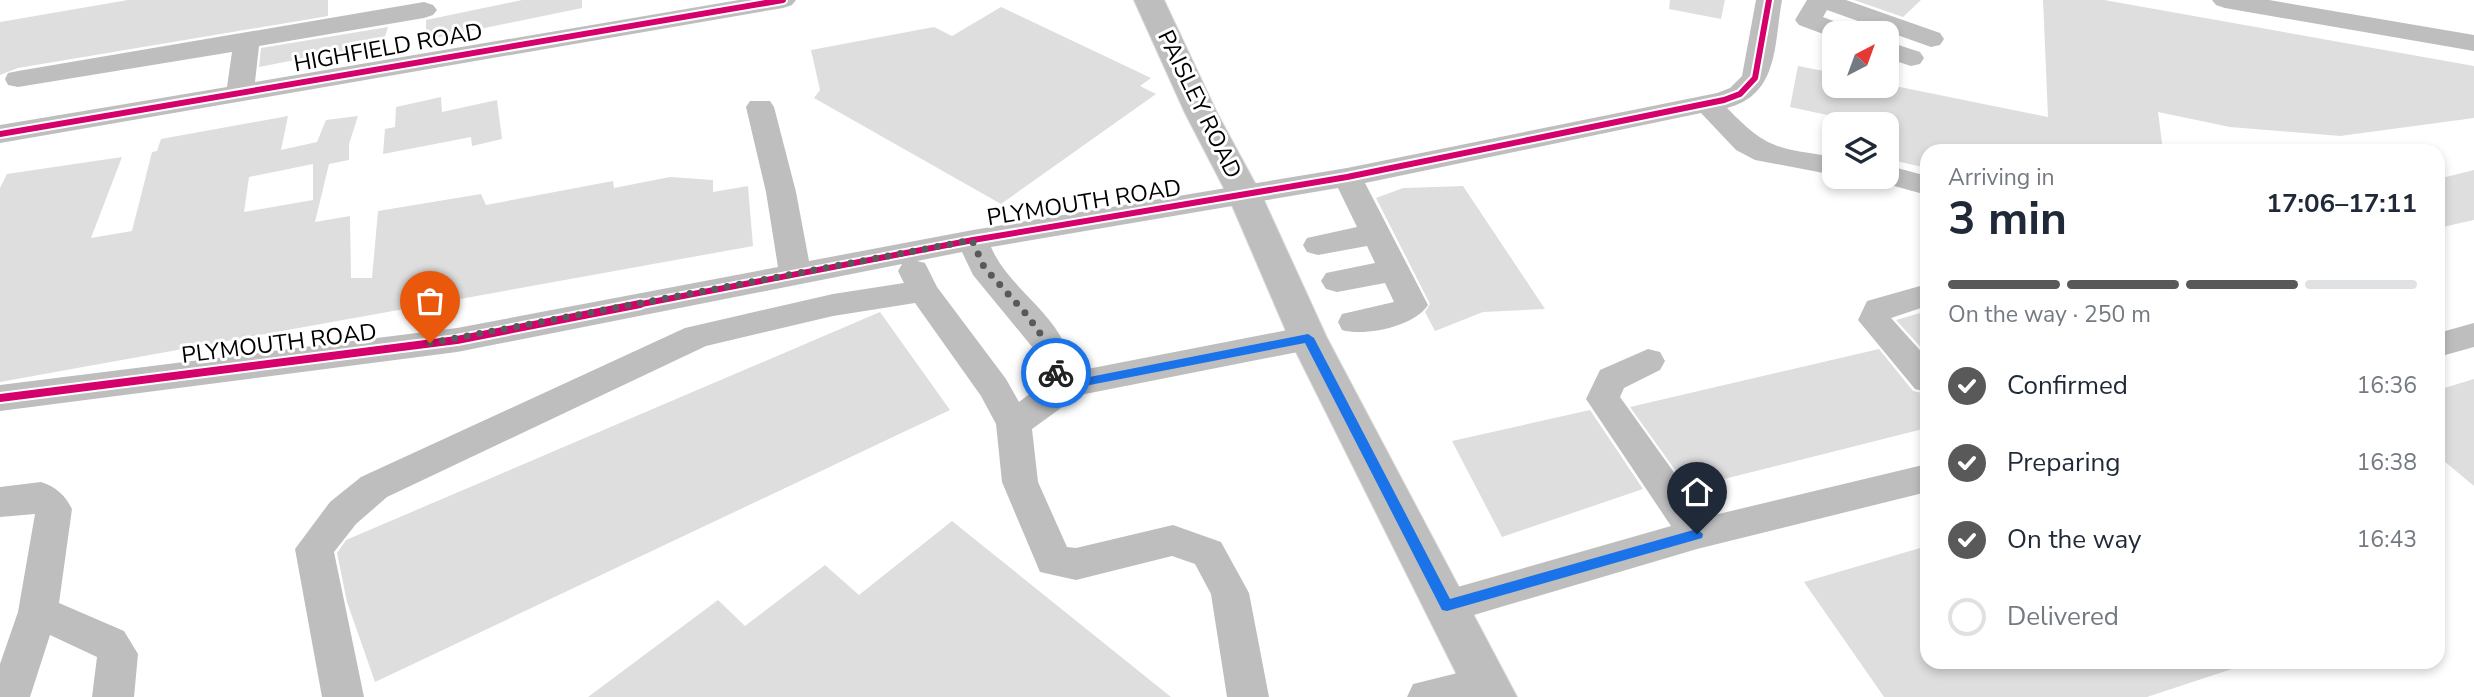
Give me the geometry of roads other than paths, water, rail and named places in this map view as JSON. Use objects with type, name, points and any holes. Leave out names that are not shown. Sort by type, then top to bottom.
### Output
[{"type":"main road","name":"PAISLEY ROAD","points":[[1149,0],[1201,113],[1245,196],[1308,338],[1490,690]]},
{"type":"street","name":"HIGHFIELD ROAD","points":[[0,134],[729,4],[783,0]]},
{"type":"street","name":"PLYMOUTH ROAD","points":[[0,398],[457,340],[972,240],[1347,177],[1708,104],[1740,94],[1755,78],[1769,0]]},
{"type":"street","points":[[1822,25],[1808,20],[1821,0],[1931,39]]},
{"type":"street","points":[[2225,0],[2354,12],[2474,43]]},
{"type":"street","points":[[18,79],[244,43],[424,10]]},
{"type":"street","points":[[240,92],[244,43]]},
{"type":"street","points":[[760,107],[781,192],[795,273]]},
{"type":"street","points":[[1347,177],[1412,305],[1404,311],[1354,322]]},
{"type":"street","points":[[1899,178],[1920,184]]},
{"type":"street","points":[[1318,244],[1377,234]]},
{"type":"street","points":[[972,240],[984,267],[1027,315],[1049,346],[1059,387]]},
{"type":"street","points":[[907,253],[923,291],[994,388],[1014,424],[1020,482],[1054,561],[1076,564],[1173,540],[1208,553],[1230,593],[1248,697]]},
{"type":"street","points":[[1336,281],[1395,270]]},
{"type":"street","points":[[343,697],[314,548],[343,513],[374,488],[697,336],[833,305],[923,291]]},
{"type":"street","points":[[1920,297],[1887,304],[1878,309],[1874,320],[1920,372]]},
{"type":"street","points":[[2445,343],[2474,335]]},
{"type":"street","points":[[1014,424],[1049,399],[1059,387],[1308,338]]},
{"type":"street","points":[[1647,361],[1610,379],[1604,389],[1604,399],[1697,534]]},
{"type":"street","points":[[1447,606],[1697,534],[1920,480]]},
{"type":"street","points":[[0,502],[41,497],[54,509],[38,612],[9,697]]},
{"type":"street","points":[[38,612],[110,643],[118,654],[113,697]]},
{"type":"street","points":[[1428,697],[1490,690]]},
{"type":"lane","points":[[1708,104],[1746,144],[1765,154],[1822,164]]}]
